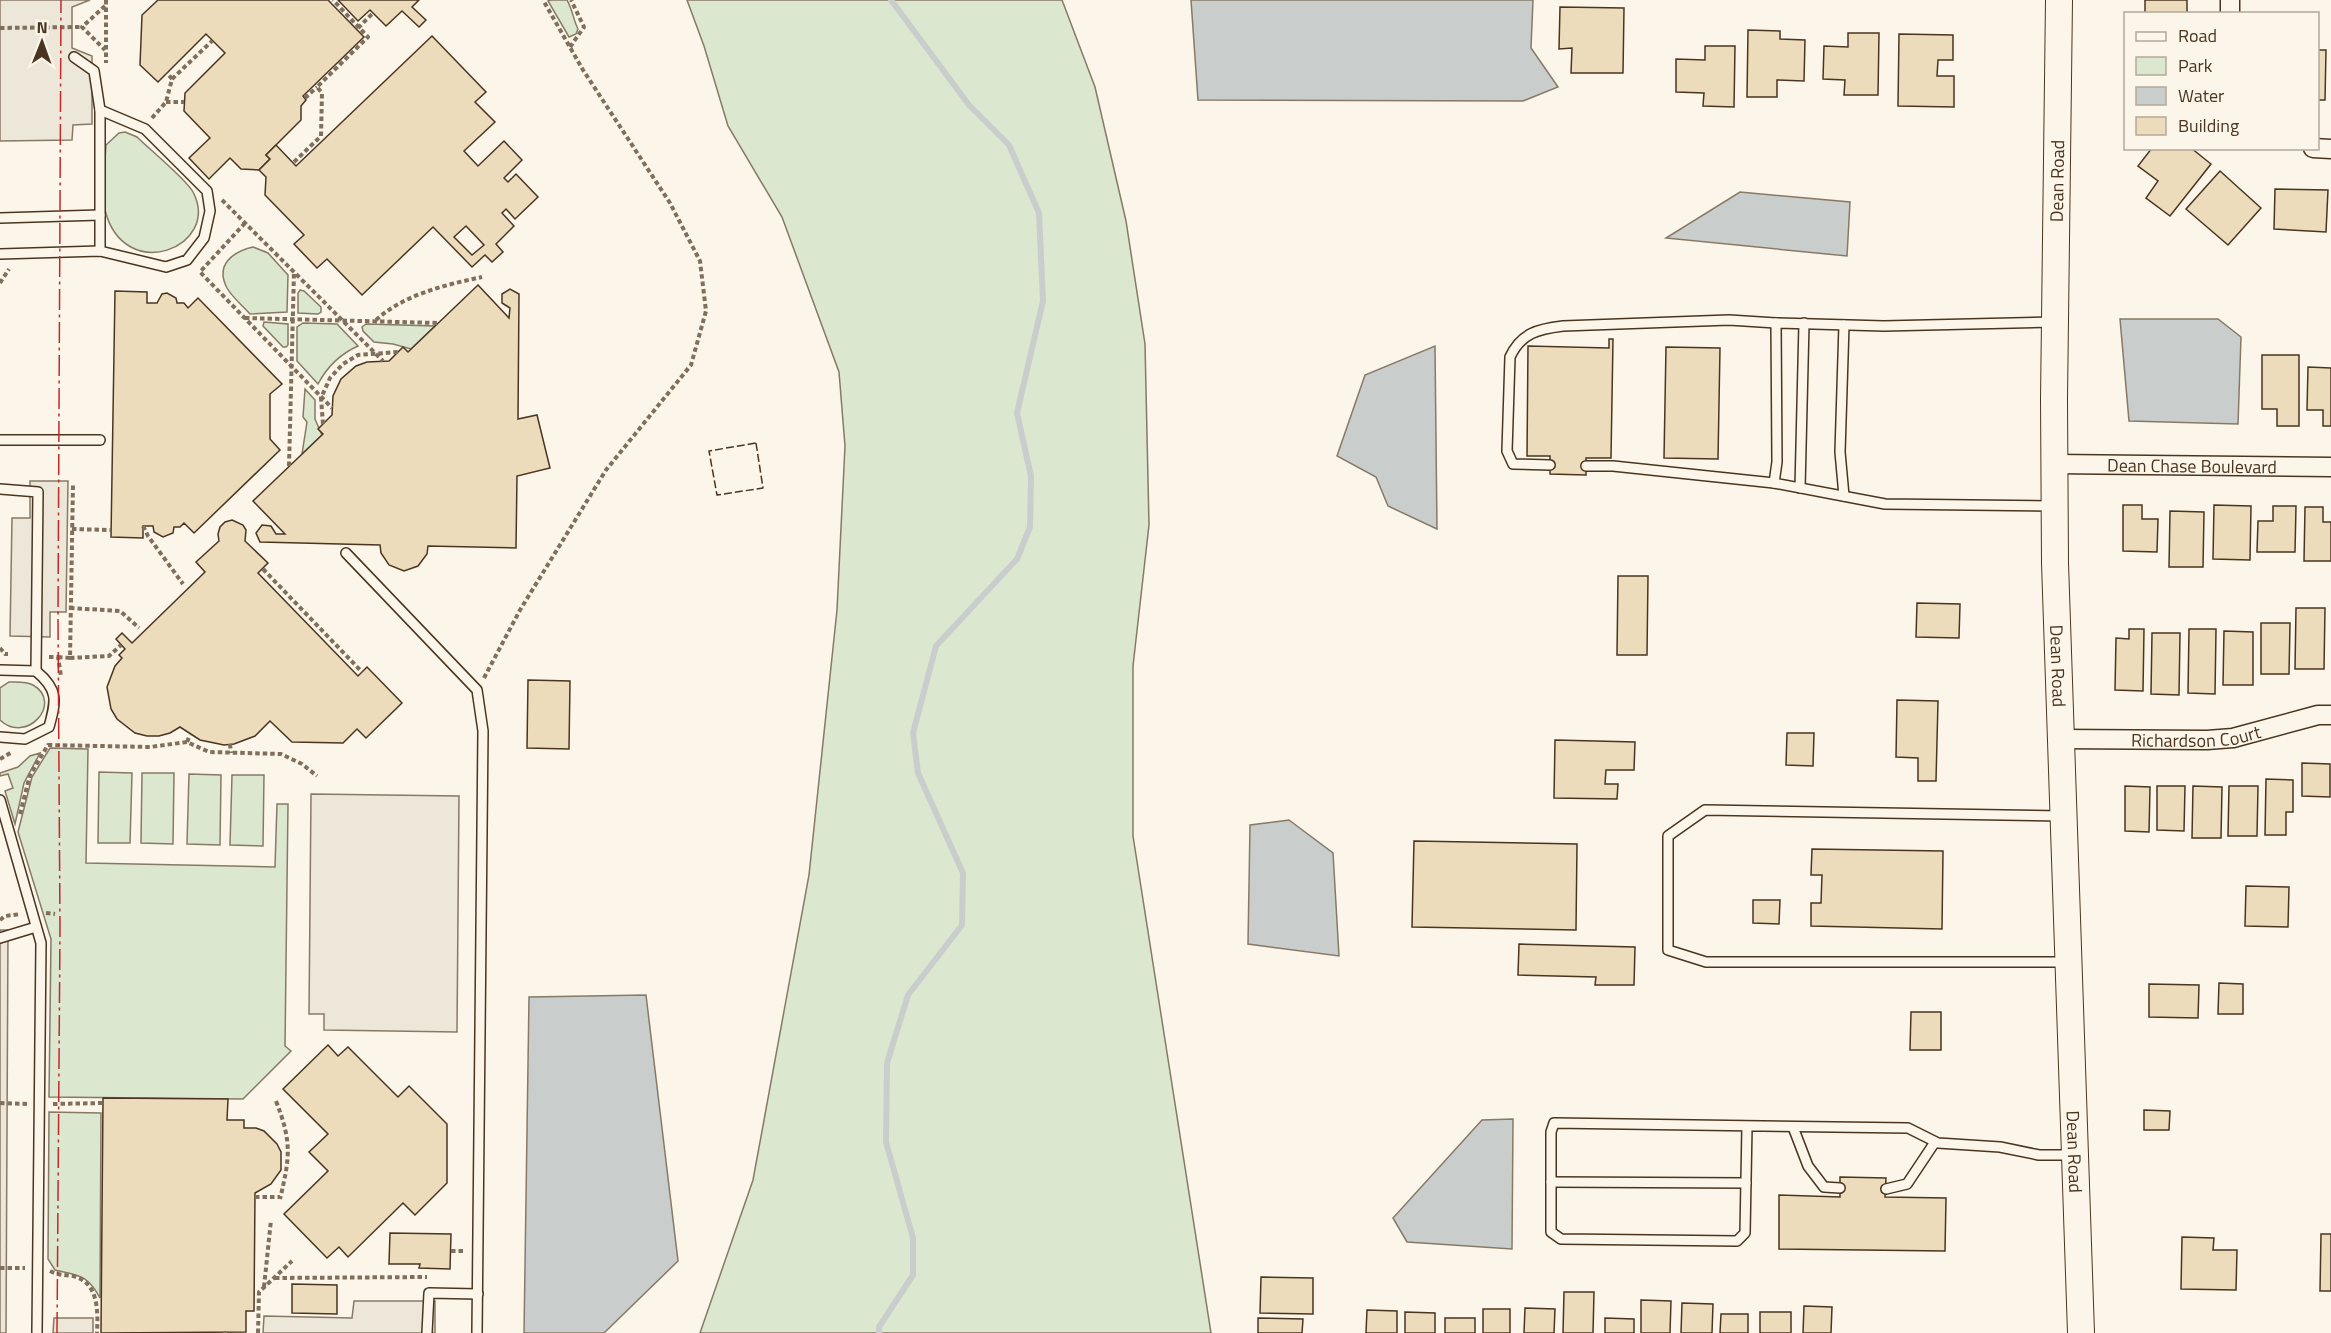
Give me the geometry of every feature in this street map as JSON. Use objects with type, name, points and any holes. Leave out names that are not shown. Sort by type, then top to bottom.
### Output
[{"type":"main road","name":"Dean Road","points":[[2060,0],[2054,506],[2081,1333]]},
{"type":"street","name":"Dean Chase Boulevard","points":[[2054,464],[2331,467]]},
{"type":"street","name":"Richardson Court","points":[[2060,739],[2207,740],[2233,738],[2318,715],[2331,715]]},
{"type":"lane","points":[[74,57],[94,70],[100,110],[100,251]]},
{"type":"lane","points":[[0,254],[100,251],[166,267],[187,260],[204,238],[210,210],[207,191],[145,129],[100,110]]},
{"type":"lane","points":[[0,218],[100,216]]},
{"type":"lane","points":[[1550,465],[1513,464],[1507,451],[1510,357],[1514,348],[1528,334],[1543,328],[1729,320],[1844,325],[2055,322]]},
{"type":"lane","points":[[1774,483],[1777,462],[1776,322]]},
{"type":"lane","points":[[1800,489],[1804,323]]},
{"type":"lane","points":[[1844,325],[1840,452],[1844,496]]},
{"type":"lane","points":[[0,440],[100,440]]},
{"type":"lane","points":[[1586,466],[1613,466],[1774,483],[1885,504],[2054,506]]},
{"type":"lane","points":[[0,489],[38,492],[36,672]]},
{"type":"lane","points":[[346,553],[477,690],[483,731],[477,1333]]},
{"type":"lane","points":[[0,670],[36,672],[50,683],[55,703],[48,727],[25,739],[0,737]]},
{"type":"lane","points":[[0,800],[41,943],[37,1333]]},
{"type":"lane","points":[[2063,816],[1705,810],[1668,836],[1668,950],[1706,962],[2068,962]]},
{"type":"lane","points":[[0,938],[36,927]]},
{"type":"lane","points":[[1747,1126],[1745,1233],[1737,1241],[1561,1239],[1551,1232],[1551,1132],[1554,1123],[1908,1128],[1935,1142],[2000,1147],[2039,1155],[2075,1155]]},
{"type":"lane","points":[[1793,1127],[1808,1166],[1824,1187],[1840,1188]]},
{"type":"lane","points":[[1886,1189],[1907,1184],[1935,1142]]},
{"type":"lane","points":[[1551,1182],[1746,1183]]},
{"type":"lane","points":[[427,1333],[429,1293],[478,1294]]},
{"type":"path","points":[[305,98],[368,37],[333,0]]},
{"type":"path","points":[[477,690],[520,610],[606,470],[691,365],[706,311],[700,261],[670,203],[570,47],[543,0]]},
{"type":"path","points":[[570,47],[584,27],[571,0]]},
{"type":"path","points":[[0,28],[82,27],[106,3]]},
{"type":"path","points":[[106,3],[107,69]]},
{"type":"path","points":[[358,28],[373,13]]},
{"type":"path","points":[[82,27],[106,50]]},
{"type":"path","points":[[143,115],[152,118],[166,102],[172,79],[212,41]]},
{"type":"path","points":[[167,73],[172,79]]},
{"type":"path","points":[[294,162],[321,136],[322,93],[316,87]]},
{"type":"path","points":[[166,102],[184,102]]},
{"type":"path","points":[[220,193],[222,200],[383,361]]},
{"type":"path","points":[[245,223],[200,272],[332,408]]},
{"type":"path","points":[[289,466],[294,271]]},
{"type":"path","points":[[375,320],[406,299],[442,286],[482,277]]},
{"type":"path","points":[[245,318],[438,323]]},
{"type":"path","points":[[323,424],[321,398],[330,378],[343,364],[358,355],[398,352]]},
{"type":"path","points":[[70,658],[73,483]]},
{"type":"path","points":[[143,526],[148,537],[183,584]]},
{"type":"path","points":[[72,529],[111,530]]},
{"type":"path","points":[[263,569],[362,672]]},
{"type":"path","points":[[70,608],[120,610],[139,628]]},
{"type":"path","points":[[58,657],[110,656],[121,645]]},
{"type":"path","points":[[187,742],[190,735]]},
{"type":"path","points":[[19,819],[30,776],[48,745],[150,747],[187,742],[209,752],[281,754],[302,764],[317,776]]},
{"type":"path","points":[[230,744],[231,753]]},
{"type":"path","points":[[255,1197],[280,1198],[286,1173],[288,1151],[286,1127],[276,1101]]},
{"type":"path","points":[[0,1103],[103,1103]]},
{"type":"path","points":[[264,1288],[271,1220]]},
{"type":"path","points":[[451,1251],[467,1251]]},
{"type":"path","points":[[258,1333],[259,1292],[292,1261]]},
{"type":"path","points":[[47,1265],[50,1271],[81,1280],[91,1288],[98,1303],[97,1333]]},
{"type":"path","points":[[275,1278],[437,1277]]},
{"type":"green space","points":[[567,0],[578,29],[576,34],[569,37],[548,1]]},
{"type":"green space","points":[[687,0],[1062,0],[1095,87],[1126,221],[1145,344],[1149,525],[1133,666],[1133,836],[1211,1333],[700,1333],[753,1180],[809,875],[837,610],[845,446],[839,372],[782,217],[728,126],[704,46]]},
{"type":"green space","points":[[125,132],[137,137],[193,192],[198,212],[194,229],[183,242],[167,250],[149,252],[131,247],[115,233],[105,210],[103,187],[106,145],[119,133]]},
{"type":"green space","points":[[253,247],[268,253],[288,275],[287,312],[250,314],[227,288],[223,273],[224,266],[238,252]]},
{"type":"green space","points":[[300,290],[321,307],[321,312],[318,314],[298,313]]},
{"type":"green space","points":[[264,322],[288,324],[288,345],[286,347],[283,347],[263,326]]},
{"type":"green space","points":[[303,323],[337,324],[358,346],[335,362],[318,384],[297,361],[297,327]]},
{"type":"green space","points":[[366,324],[435,326],[411,349],[374,342],[363,331],[362,327]]},
{"type":"green space","points":[[305,389],[315,400],[315,419],[322,435],[302,454],[307,422],[303,417]]},
{"type":"green space","points":[[9,682],[33,685],[42,693],[45,702],[43,711],[30,725],[20,728],[10,726],[0,720],[0,688]]},
{"type":"green space","points":[[50,748],[88,749],[86,863],[275,867],[277,804],[288,804],[285,1046],[291,1051],[243,1099],[49,1097],[51,939],[18,832],[32,777]]},
{"type":"green space","points":[[40,753],[24,783],[15,824],[5,791],[13,788],[8,774],[0,776],[0,773],[18,767],[30,756]]},
{"type":"green space","points":[[99,772],[132,773],[130,843],[98,843]]},
{"type":"green space","points":[[142,773],[174,773],[173,844],[141,843]]},
{"type":"green space","points":[[189,774],[221,775],[220,845],[187,844]]},
{"type":"green space","points":[[232,775],[264,775],[263,846],[230,845]]},
{"type":"green space","points":[[49,1112],[101,1113],[100,1298],[91,1284],[82,1277],[55,1270],[48,1259]]},
{"type":"shaded area","points":[[0,0],[90,0],[72,7],[72,48],[92,56],[92,124],[73,125],[72,140],[0,141]]},
{"type":"shaded area","points":[[30,481],[68,481],[66,612],[50,612],[50,637],[10,636],[12,518],[30,518]]},
{"type":"shaded area","points":[[311,794],[459,796],[457,1032],[324,1030],[324,1014],[309,1014]]},
{"type":"shaded area","points":[[0,930],[8,930],[6,1333],[0,1333]]},
{"type":"shaded area","points":[[354,1301],[435,1301],[435,1333],[263,1333],[264,1316],[352,1318]]},
{"type":"shaded area","points":[[54,1318],[93,1318],[93,1333],[53,1333]]},
{"type":"water","points":[[1191,0],[1533,0],[1531,48],[1558,87],[1523,101],[1198,100]]},
{"type":"water","points":[[1740,192],[1850,202],[1847,256],[1666,238]]},
{"type":"water","points":[[2120,319],[2218,319],[2241,337],[2238,424],[2129,421]]},
{"type":"water","points":[[1435,346],[1437,529],[1388,506],[1376,477],[1337,456],[1365,375]]},
{"type":"water","points":[[1289,820],[1333,853],[1339,956],[1248,944],[1250,825]]},
{"type":"water","points":[[646,995],[678,1261],[604,1333],[524,1333],[529,997]]},
{"type":"water","points":[[1513,1119],[1512,1249],[1407,1242],[1393,1218],[1482,1120]]},
{"type":"building","points":[[158,0],[328,0],[364,37],[303,96],[306,100],[301,106],[301,120],[266,155],[270,159],[259,170],[241,169],[230,158],[209,179],[189,158],[210,138],[184,111],[185,93],[225,53],[206,34],[158,82],[140,65],[142,15]]},
{"type":"building","points":[[338,0],[419,0],[412,7],[426,20],[419,27],[402,11],[386,26],[370,10],[358,21]]},
{"type":"building","points":[[2145,0],[2187,0],[2187,12],[2145,12]]},
{"type":"building","points":[[1560,7],[1624,8],[1623,73],[1571,73],[1572,48],[1559,49]]},
{"type":"building","points":[[1748,30],[1780,31],[1780,39],[1805,40],[1804,81],[1777,80],[1777,97],[1747,97]]},
{"type":"building","points":[[1848,33],[1879,33],[1878,95],[1844,95],[1845,80],[1823,79],[1824,46],[1848,47]]},
{"type":"building","points":[[1899,34],[1953,35],[1953,60],[1938,60],[1937,76],[1954,76],[1954,107],[1898,106]]},
{"type":"building","points":[[432,36],[486,92],[475,102],[495,122],[464,151],[478,166],[504,141],[522,160],[504,178],[508,182],[516,174],[538,197],[515,219],[506,209],[502,213],[514,226],[496,244],[503,252],[492,262],[485,255],[472,267],[433,227],[362,295],[327,259],[317,268],[294,244],[304,235],[265,195],[266,177],[259,170],[270,159],[266,155],[276,145],[296,166]],"holes":[[[466,226],[484,245],[472,255],[454,237]]]},
{"type":"building","points":[[1705,46],[1735,46],[1734,107],[1703,106],[1704,93],[1676,92],[1676,59],[1705,60]]},
{"type":"building","points":[[2319,50],[2326,50],[2325,100],[2319,100]]},
{"type":"building","points":[[2150,150],[2194,150],[2211,164],[2170,216],[2146,198],[2158,181],[2138,166]]},
{"type":"building","points":[[2220,171],[2261,208],[2228,245],[2186,209]]},
{"type":"building","points":[[2275,189],[2328,190],[2326,232],[2274,229]]},
{"type":"building","points":[[478,285],[509,318],[510,308],[502,303],[502,294],[510,289],[519,294],[518,419],[537,415],[550,468],[517,476],[516,548],[428,546],[427,554],[418,566],[404,571],[389,565],[381,553],[380,545],[260,542],[256,533],[262,525],[271,526],[276,534],[285,534],[253,501],[323,434],[318,429],[332,415],[333,396],[341,379],[356,366],[367,362],[389,361],[403,347],[408,352]]},
{"type":"building","points":[[115,291],[147,292],[147,303],[157,303],[162,294],[167,293],[176,298],[177,303],[184,303],[188,308],[198,298],[282,384],[270,394],[270,439],[280,450],[194,533],[184,523],[180,527],[174,527],[173,533],[163,537],[154,532],[153,526],[143,526],[143,538],[111,537]]},
{"type":"building","points":[[1609,339],[1613,339],[1611,458],[1586,458],[1586,475],[1550,474],[1550,456],[1527,456],[1528,346],[1609,348]]},
{"type":"building","points":[[1666,347],[1720,348],[1718,459],[1664,458]]},
{"type":"building","points":[[2262,355],[2299,355],[2299,426],[2277,426],[2277,409],[2262,409]]},
{"type":"building","points":[[2308,367],[2331,368],[2331,426],[2323,426],[2323,410],[2307,410]]},
{"type":"building","points":[[2123,505],[2142,505],[2142,519],[2158,519],[2157,552],[2123,551]]},
{"type":"building","points":[[2214,505],[2251,506],[2250,560],[2213,559]]},
{"type":"building","points":[[2273,506],[2296,506],[2295,552],[2257,552],[2258,521],[2273,521]]},
{"type":"building","points":[[2305,507],[2323,507],[2323,522],[2331,522],[2331,561],[2304,561]]},
{"type":"building","points":[[2170,511],[2204,512],[2203,567],[2169,567]]},
{"type":"building","points":[[232,520],[243,525],[246,530],[245,541],[268,563],[258,573],[358,676],[367,667],[402,703],[366,738],[357,729],[343,743],[292,742],[270,721],[255,736],[234,744],[224,745],[200,740],[180,727],[159,736],[147,736],[135,733],[117,719],[111,709],[107,687],[115,666],[122,658],[119,655],[125,649],[116,639],[122,633],[132,643],[205,572],[196,562],[219,541],[220,527]]},
{"type":"building","points":[[1618,576],[1648,576],[1647,655],[1617,655]]},
{"type":"building","points":[[1917,603],[1960,604],[1959,638],[1916,637]]},
{"type":"building","points":[[2296,608],[2325,608],[2324,669],[2295,669]]},
{"type":"building","points":[[2261,623],[2290,623],[2289,674],[2261,674]]},
{"type":"building","points":[[2129,629],[2144,629],[2143,691],[2115,690],[2116,638],[2129,639]]},
{"type":"building","points":[[2189,629],[2216,629],[2215,694],[2188,693]]},
{"type":"building","points":[[2224,631],[2253,632],[2253,685],[2223,685]]},
{"type":"building","points":[[2152,633],[2180,633],[2179,695],[2151,694]]},
{"type":"building","points":[[528,680],[570,681],[569,749],[527,748]]},
{"type":"building","points":[[1897,700],[1938,701],[1936,781],[1918,781],[1918,758],[1896,757]]},
{"type":"building","points":[[1787,733],[1814,733],[1813,766],[1786,765]]},
{"type":"building","points":[[1555,740],[1635,742],[1634,770],[1606,770],[1605,784],[1618,784],[1617,799],[1554,798]]},
{"type":"building","points":[[2302,763],[2330,764],[2330,797],[2302,796]]},
{"type":"building","points":[[2266,779],[2293,780],[2293,812],[2286,812],[2286,835],[2265,835]]},
{"type":"building","points":[[2125,786],[2150,787],[2149,832],[2125,831]]},
{"type":"building","points":[[2157,786],[2185,786],[2184,831],[2157,830]]},
{"type":"building","points":[[2193,786],[2222,787],[2221,838],[2192,838]]},
{"type":"building","points":[[2229,786],[2258,786],[2257,836],[2228,836]]},
{"type":"building","points":[[1414,841],[1577,844],[1576,930],[1412,927]]},
{"type":"building","points":[[1812,849],[1943,851],[1942,929],[1811,926],[1811,903],[1821,903],[1822,875],[1811,875]]},
{"type":"building","points":[[2246,886],[2289,887],[2288,927],[2245,926]]},
{"type":"building","points":[[1753,900],[1780,900],[1779,924],[1753,923]]},
{"type":"building","points":[[1519,944],[1635,947],[1634,985],[1595,985],[1596,977],[1518,975]]},
{"type":"building","points":[[2219,983],[2243,984],[2243,1014],[2218,1014]]},
{"type":"building","points":[[2149,984],[2199,985],[2198,1018],[2149,1017]]},
{"type":"building","points":[[1911,1012],[1941,1012],[1941,1050],[1910,1050]]},
{"type":"building","points":[[328,1045],[338,1056],[348,1047],[398,1097],[409,1086],[447,1124],[447,1183],[415,1215],[403,1203],[348,1257],[339,1247],[327,1258],[284,1214],[328,1171],[309,1152],[328,1134],[283,1089]]},
{"type":"building","points":[[103,1098],[228,1099],[227,1120],[244,1120],[244,1128],[264,1131],[277,1144],[281,1152],[281,1170],[271,1184],[255,1193],[254,1311],[246,1311],[246,1332],[101,1333]]},
{"type":"building","points":[[2144,1110],[2170,1111],[2169,1130],[2144,1130]]},
{"type":"building","points":[[1840,1177],[1886,1178],[1885,1197],[1946,1198],[1945,1251],[1779,1249],[1779,1195],[1840,1197]]},
{"type":"building","points":[[390,1233],[451,1234],[450,1269],[419,1268],[420,1264],[389,1264]]},
{"type":"building","points":[[2321,1234],[2331,1234],[2331,1291],[2320,1291]]},
{"type":"building","points":[[2182,1237],[2214,1238],[2213,1250],[2237,1250],[2236,1290],[2181,1289]]},
{"type":"building","points":[[1261,1277],[1313,1278],[1313,1314],[1260,1313]]},
{"type":"building","points":[[292,1284],[337,1285],[337,1314],[292,1313]]},
{"type":"building","points":[[1564,1292],[1594,1292],[1593,1333],[1563,1333]]},
{"type":"building","points":[[1641,1300],[1671,1301],[1670,1333],[1641,1333]]},
{"type":"building","points":[[1682,1303],[1713,1304],[1712,1333],[1681,1333]]},
{"type":"building","points":[[1804,1306],[1832,1307],[1831,1333],[1803,1333]]},
{"type":"building","points":[[1525,1308],[1555,1309],[1554,1333],[1524,1333]]},
{"type":"building","points":[[1483,1309],[1510,1309],[1510,1333],[1483,1333]]},
{"type":"building","points":[[1367,1310],[1397,1311],[1397,1333],[1366,1333]]},
{"type":"building","points":[[1405,1312],[1435,1313],[1435,1333],[1405,1333]]},
{"type":"building","points":[[1760,1312],[1791,1312],[1791,1333],[1760,1333]]},
{"type":"building","points":[[1721,1314],[1748,1314],[1748,1333],[1720,1333]]},
{"type":"building","points":[[1258,1318],[1303,1319],[1302,1333],[1258,1333]]},
{"type":"building","points":[[1445,1318],[1475,1318],[1475,1333],[1445,1333]]},
{"type":"building","points":[[1605,1318],[1634,1319],[1634,1333],[1605,1333]]},
{"type":"waterway","points":[[879,1333],[879,1327],[913,1275],[913,1238],[886,1142],[887,1063],[908,995],[962,925],[963,873],[918,773],[913,733],[936,646],[1017,559],[1030,527],[1031,476],[1017,413],[1043,301],[1039,213],[1009,145],[969,105],[891,0]]},
{"type":"fence","points":[[756,443],[763,488],[717,495],[709,451],[756,443]]},
{"type":"power","points":[[57,1333],[61,0]]}]
